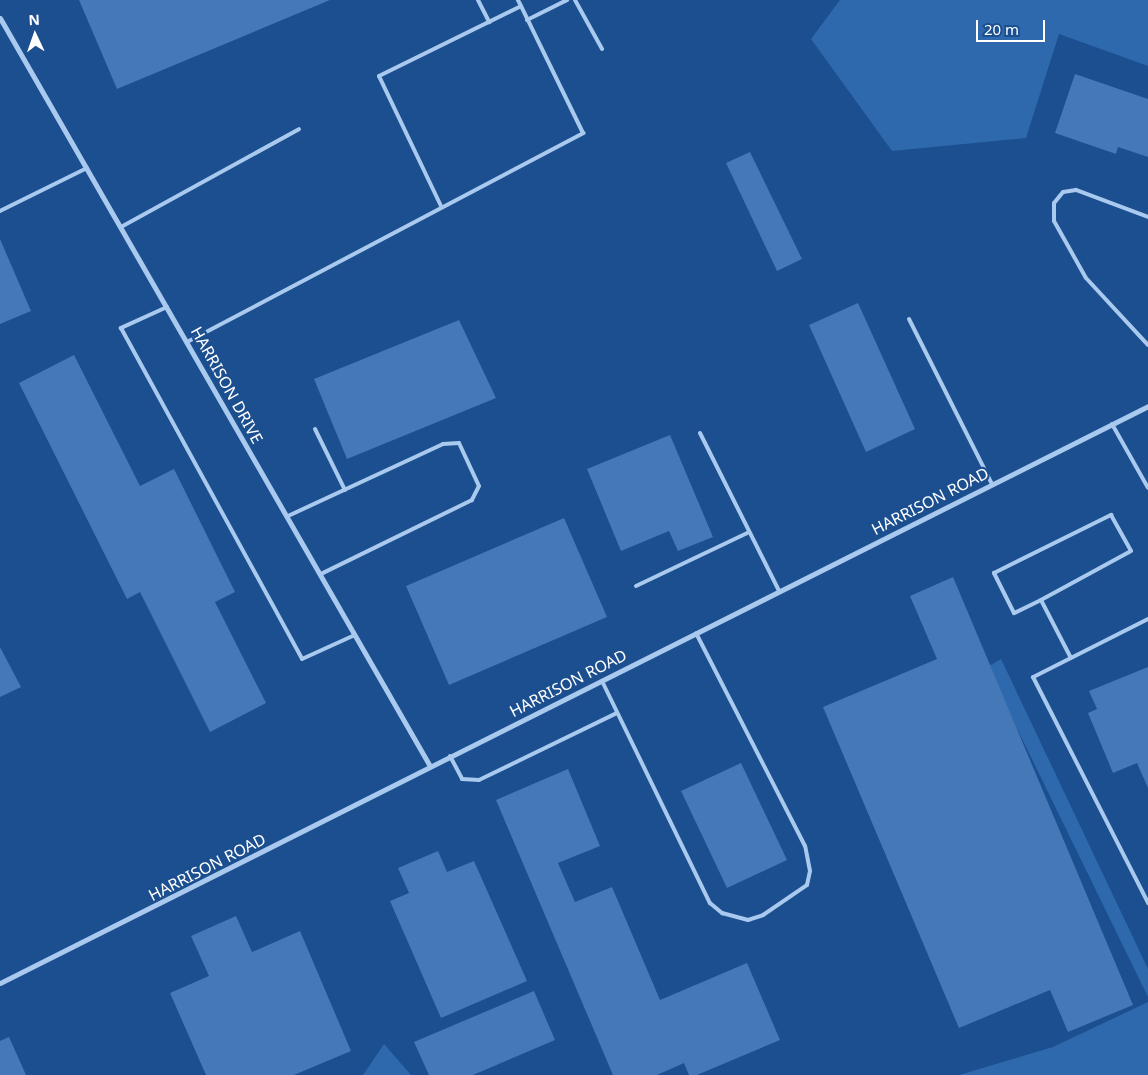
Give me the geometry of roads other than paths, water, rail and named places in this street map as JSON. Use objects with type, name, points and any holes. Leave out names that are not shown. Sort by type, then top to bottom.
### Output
[{"type":"street","name":"HARRISON DRIVE","points":[[0,18],[189,342],[430,766]]},
{"type":"street","name":"HARRISON ROAD","points":[[0,983],[1148,406]]},
{"type":"lane","points":[[478,0],[489,22]]},
{"type":"lane","points":[[189,342],[441,206],[583,134],[518,0]]},
{"type":"lane","points":[[527,20],[568,0]]},
{"type":"lane","points":[[576,0],[602,49]]},
{"type":"lane","points":[[441,206],[379,76],[520,6]]},
{"type":"lane","points":[[121,227],[299,129]]},
{"type":"lane","points":[[0,211],[87,168]]},
{"type":"lane","points":[[1148,217],[1076,190],[1063,192],[1054,203],[1054,221],[1086,278],[1148,345]]},
{"type":"lane","points":[[168,306],[121,328],[302,658],[355,636]]},
{"type":"lane","points":[[909,319],[992,484]]},
{"type":"lane","points":[[1112,424],[1148,488]]},
{"type":"lane","points":[[316,429],[345,490]]},
{"type":"lane","points":[[700,434],[779,591]]},
{"type":"lane","points":[[288,516],[443,444],[459,443],[478,486],[472,500],[321,574]]},
{"type":"lane","points":[[1111,515],[1131,551],[1041,600],[1014,613],[994,573],[1111,515]]},
{"type":"lane","points":[[636,586],[749,532]]},
{"type":"lane","points":[[1041,600],[1072,658]]},
{"type":"lane","points":[[1148,619],[1033,677],[1148,903]]},
{"type":"lane","points":[[602,681],[710,903],[722,913],[748,920],[763,915],[807,885],[810,871],[805,846],[696,633]]},
{"type":"lane","points":[[450,756],[462,779],[469,782],[617,713]]}]
